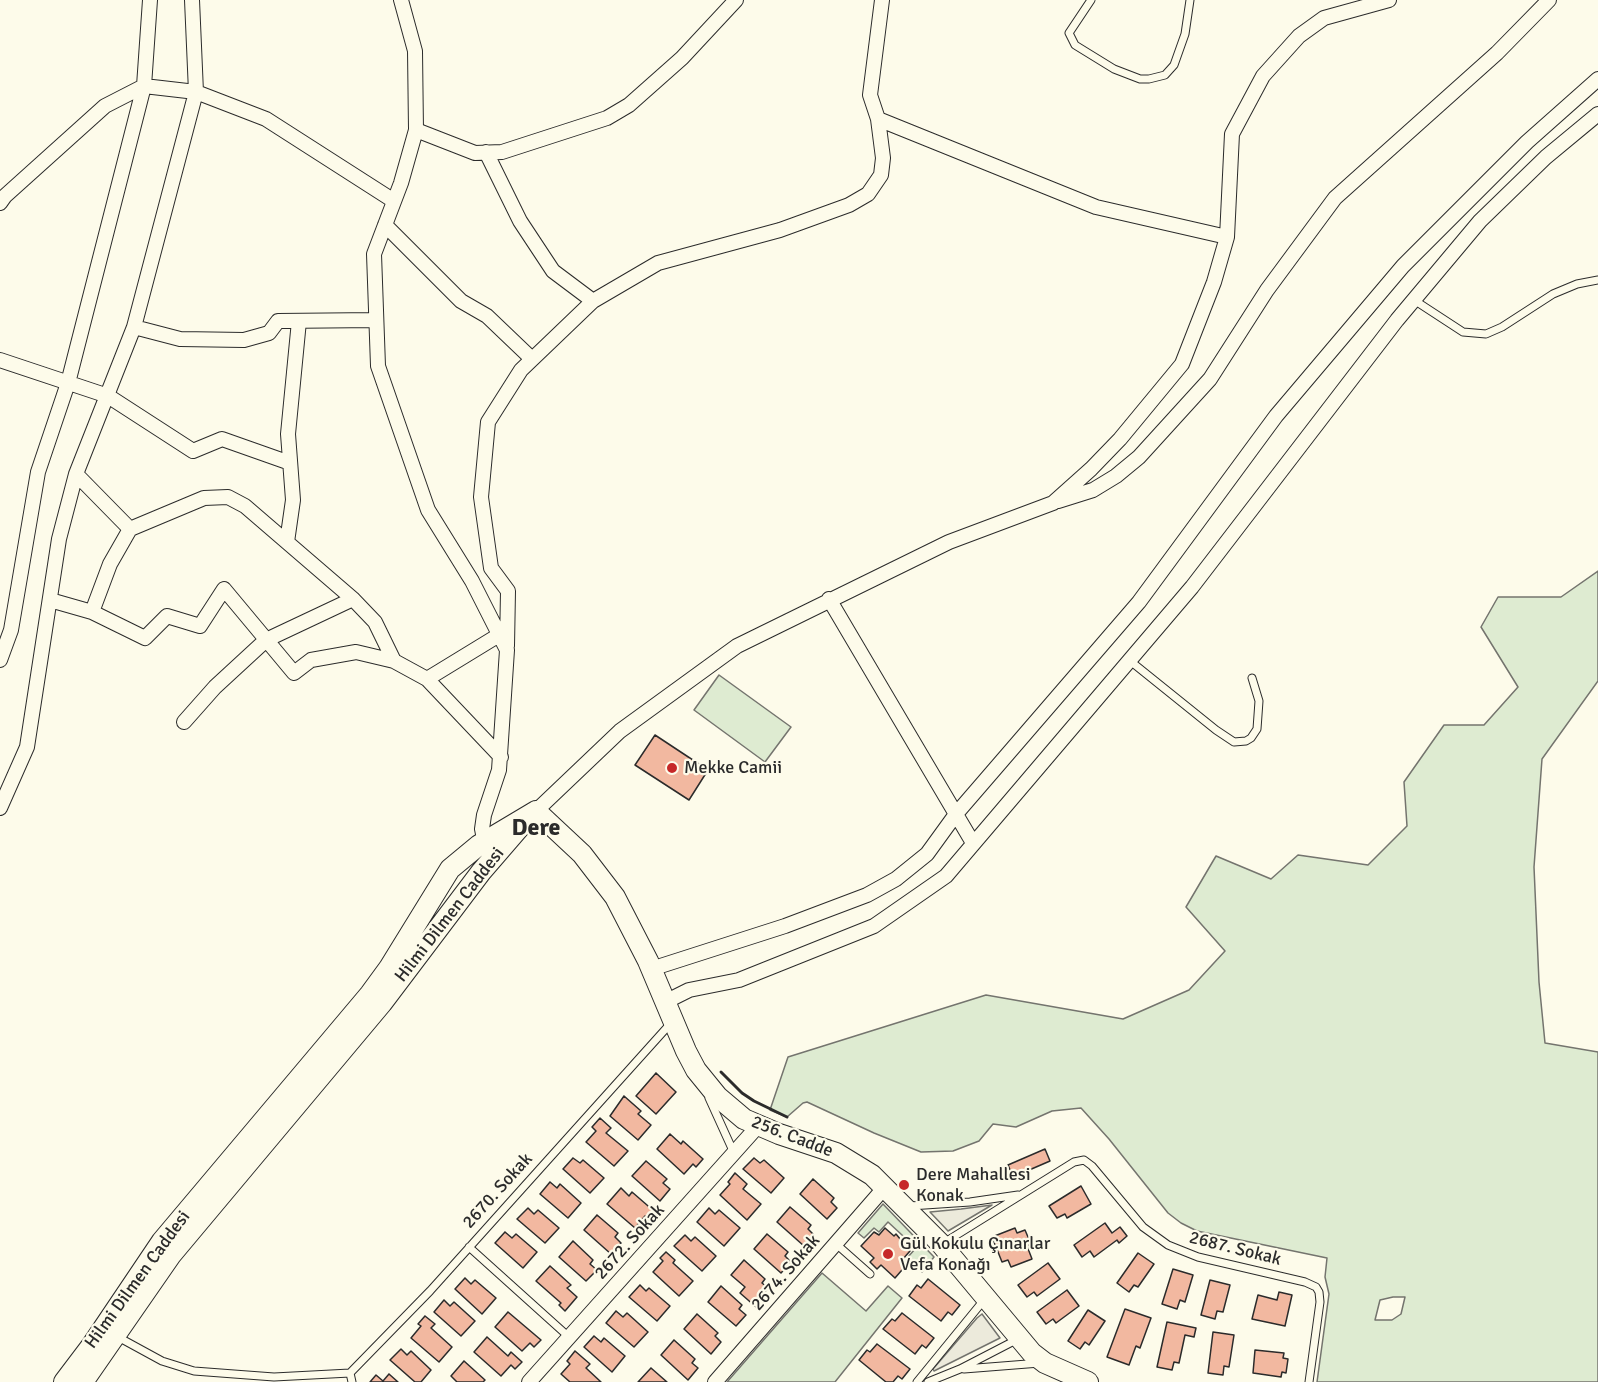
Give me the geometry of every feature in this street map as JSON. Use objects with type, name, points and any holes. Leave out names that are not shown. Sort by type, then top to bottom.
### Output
[{"type":"street","points":[[0,660],[10,630],[38,472],[68,383],[144,86],[150,0]]},
{"type":"street","points":[[0,808],[27,747],[59,539],[76,474],[134,327],[196,92],[192,0]]},
{"type":"street","points":[[401,0],[415,51],[416,130],[394,201],[374,254],[378,366],[428,510],[472,581],[507,650]]},
{"type":"street","points":[[416,130],[475,153],[502,152],[607,118],[628,105],[682,58],[736,0]]},
{"type":"street","points":[[488,851],[482,829],[501,757],[508,591],[491,568],[481,497],[488,422],[521,370],[593,301],[658,263],[780,230],[849,205],[868,194],[881,175],[883,158],[878,119],[870,95],[882,0]]},
{"type":"street","points":[[1053,503],[1091,470],[1120,439],[1182,364],[1214,282],[1227,237],[1232,134],[1263,76],[1299,36],[1324,18],[1389,0]]},
{"type":"street","points":[[536,812],[629,724],[737,646],[949,542],[1093,490],[1116,476],[1138,458],[1210,379],[1267,290],[1335,198],[1497,53],[1549,0]]},
{"type":"street","points":[[651,969],[785,926],[874,891],[896,879],[927,854],[956,814],[1139,602],[1276,416],[1403,266],[1527,142],[1598,79]]},
{"type":"street","points":[[0,203],[105,106],[144,86],[196,92],[266,119],[394,201]]},
{"type":"street","points":[[669,1012],[689,990],[739,980],[874,926],[946,876],[1192,587],[1414,300],[1480,221],[1546,157],[1598,114]]},
{"type":"street","points":[[878,119],[1096,207],[1227,237]]},
{"type":"street","points":[[486,152],[520,221],[553,271],[593,301]]},
{"type":"street","points":[[385,225],[461,301],[487,316],[532,359]]},
{"type":"street","points":[[134,327],[180,339],[244,340],[268,333],[278,321],[376,320]]},
{"type":"street","points":[[287,542],[293,500],[288,434],[299,321]]},
{"type":"street","points":[[0,360],[108,396],[193,451],[222,439],[291,463]]},
{"type":"street","points":[[76,474],[130,529]]},
{"type":"street","points":[[92,612],[110,564],[130,529],[204,498],[228,497],[245,506],[353,599],[375,622],[394,661]]},
{"type":"street","points":[[50,600],[92,612],[145,638],[167,616],[200,626],[224,589],[294,673],[311,660],[356,652],[394,661],[427,679],[501,757]]},
{"type":"street","points":[[184,722],[215,687],[266,640],[353,599]]},
{"type":"street","points":[[829,599],[973,843]]},
{"type":"street","points":[[427,679],[499,634]]},
{"type":"street","name":"Hilmi Dilmen Caddesi","points":[[83,1382],[162,1241],[357,1010],[396,972],[450,869],[462,858],[488,851],[536,812]]},
{"type":"street","name":"256. Cadde","points":[[536,812],[569,840],[603,879],[625,914],[696,1070],[718,1097],[730,1108],[758,1126],[849,1159],[866,1170],[941,1244],[1032,1353],[1045,1363],[1088,1382]]},
{"type":"street","name":"2672. Sokak","points":[[531,1381],[758,1126]]},
{"type":"street","name":"2674. Sokak","points":[[715,1382],[885,1187]]},
{"type":"street","name":"Hilmi Dilmen Caddesi","points":[[64,1382],[110,1332]]},
{"type":"lane","points":[[1090,0],[1069,33],[1075,45],[1114,69],[1149,80],[1165,75],[1174,65],[1185,34],[1190,0]]},
{"type":"lane","points":[[1414,300],[1463,332],[1486,334],[1502,327],[1553,294],[1577,284],[1598,280]]},
{"type":"lane","points":[[1129,660],[1222,735],[1234,742],[1246,741],[1255,734],[1257,729],[1259,701],[1252,678]]},
{"type":"lane","name":"2670. Sokak","points":[[350,1373],[409,1314],[469,1247],[669,1012]]},
{"type":"lane","points":[[696,1070],[734,1153]]},
{"type":"lane","name":"2687. Sokak","points":[[941,1244],[1074,1162],[1084,1160],[1092,1166],[1143,1227],[1167,1245],[1198,1257],[1312,1284],[1319,1292],[1320,1302],[1309,1382]]},
{"type":"lane","name":"2687. Sokak","points":[[905,1207],[970,1202],[1023,1194]]},
{"type":"lane","points":[[835,1243],[870,1274]]},
{"type":"lane","points":[[469,1247],[569,1337]]},
{"type":"lane","points":[[917,1382],[985,1298]]},
{"type":"lane","points":[[110,1332],[147,1354],[179,1367],[209,1373],[274,1380],[350,1373],[352,1382]]},
{"type":"lane","points":[[928,1382],[960,1369],[1018,1339]]},
{"type":"lane","points":[[960,1369],[1045,1363]]},
{"type":"green space","points":[[1598,571],[1598,681],[1542,759],[1534,867],[1539,982],[1545,1043],[1598,1052],[1598,1382],[1317,1382],[1329,1294],[1325,1277],[1327,1258],[1197,1231],[1181,1223],[1168,1213],[1081,1108],[1052,1111],[1016,1127],[993,1124],[979,1141],[953,1151],[921,1152],[807,1102],[787,1117],[770,1110],[788,1057],[986,995],[1123,1019],[1189,990],[1225,951],[1186,907],[1216,856],[1271,879],[1298,855],[1368,865],[1407,826],[1404,782],[1444,725],[1484,725],[1518,687],[1481,627],[1498,597],[1561,597]],"holes":[[[1405,1297],[1401,1314],[1392,1320],[1375,1320],[1380,1300]]]},
{"type":"green space","points":[[719,675],[791,727],[765,762],[694,710]]},
{"type":"green space","points":[[883,1204],[934,1257],[922,1272],[907,1258],[916,1248],[888,1222],[879,1232],[874,1228],[864,1238],[858,1233]]},
{"type":"green space","points":[[822,1273],[866,1311],[888,1286],[902,1298],[835,1382],[727,1382]]},
{"type":"shaded area","points":[[992,1205],[948,1231],[930,1212],[961,1209]]},
{"type":"shaded area","points":[[982,1314],[1000,1338],[934,1371],[933,1369]]},
{"type":"building","name":"Mekke Camii","points":[[655,735],[708,770],[689,800],[635,765]]},
{"type":"building","points":[[656,1073],[676,1092],[656,1114],[636,1096]]},
{"type":"building","points":[[624,1096],[641,1111],[638,1114],[651,1125],[638,1140],[610,1116]]},
{"type":"building","points":[[600,1118],[611,1128],[606,1133],[628,1151],[614,1166],[586,1142],[596,1131],[592,1127]]},
{"type":"building","points":[[670,1134],[681,1144],[683,1141],[703,1159],[696,1167],[693,1164],[684,1174],[657,1149]]},
{"type":"building","points":[[1045,1149],[1050,1161],[1013,1177],[1008,1165]]},
{"type":"building","points":[[573,1158],[580,1163],[583,1160],[604,1178],[590,1193],[563,1169]]},
{"type":"building","points":[[754,1158],[760,1163],[764,1160],[784,1178],[771,1193],[743,1169]]},
{"type":"building","points":[[646,1161],[667,1179],[663,1183],[670,1189],[660,1201],[632,1176]]},
{"type":"building","points":[[735,1173],[747,1184],[743,1189],[761,1204],[747,1220],[720,1195],[730,1184],[728,1182]]},
{"type":"building","points":[[813,1179],[834,1198],[831,1202],[837,1208],[827,1219],[800,1194]]},
{"type":"building","points":[[550,1182],[557,1188],[560,1184],[581,1203],[568,1218],[540,1194]]},
{"type":"building","points":[[1081,1186],[1091,1204],[1067,1218],[1065,1214],[1057,1218],[1049,1206]]},
{"type":"building","points":[[621,1188],[629,1196],[632,1192],[655,1212],[649,1220],[645,1216],[635,1228],[607,1204]]},
{"type":"building","points":[[790,1207],[811,1225],[808,1229],[814,1235],[804,1246],[777,1222]]},
{"type":"building","points":[[528,1208],[534,1214],[538,1210],[559,1228],[545,1243],[517,1219]]},
{"type":"building","points":[[709,1208],[715,1214],[719,1210],[740,1228],[724,1246],[697,1222]]},
{"type":"building","points":[[597,1215],[618,1233],[615,1237],[621,1243],[611,1254],[584,1230]]},
{"type":"building","points":[[1105,1223],[1112,1233],[1120,1227],[1127,1236],[1119,1243],[1117,1240],[1094,1257],[1090,1251],[1082,1257],[1074,1245]]},
{"type":"building","name":"Gül Kokulu Çınarlar Vefa Konağı","points":[[885,1228],[894,1236],[896,1234],[910,1251],[903,1259],[908,1263],[895,1278],[881,1265],[877,1269],[870,1262],[874,1258],[861,1246],[874,1232],[879,1235]]},
{"type":"building","points":[[1015,1228],[1017,1233],[1025,1230],[1031,1244],[1027,1246],[1032,1259],[1011,1267],[1008,1260],[1002,1262],[992,1237]]},
{"type":"building","points":[[505,1232],[512,1238],[516,1234],[537,1252],[523,1268],[495,1243]]},
{"type":"building","points":[[767,1234],[788,1252],[785,1256],[791,1262],[781,1273],[754,1249]]},
{"type":"building","points":[[685,1235],[691,1241],[695,1237],[716,1256],[702,1271],[674,1246]]},
{"type":"building","points":[[573,1241],[593,1260],[590,1264],[597,1270],[586,1281],[559,1257]]},
{"type":"building","points":[[666,1252],[675,1260],[673,1263],[693,1281],[679,1296],[653,1272],[663,1261],[660,1258]]},
{"type":"building","points":[[1138,1253],[1154,1264],[1138,1287],[1134,1285],[1129,1292],[1117,1283]]},
{"type":"building","points":[[744,1260],[765,1279],[762,1283],[768,1288],[758,1300],[760,1301],[756,1307],[740,1293],[745,1287],[731,1275]]},
{"type":"building","points":[[1048,1263],[1060,1279],[1037,1296],[1034,1292],[1027,1297],[1018,1285]]},
{"type":"building","points":[[550,1266],[571,1285],[567,1288],[577,1297],[565,1311],[559,1305],[561,1303],[536,1281]]},
{"type":"building","points":[[1173,1269],[1193,1275],[1185,1302],[1180,1300],[1177,1309],[1162,1304]]},
{"type":"building","points":[[465,1278],[471,1284],[475,1280],[496,1298],[482,1314],[455,1289]]},
{"type":"building","points":[[928,1279],[960,1305],[952,1315],[948,1312],[941,1321],[909,1296],[917,1285],[921,1288]]},
{"type":"building","points":[[1210,1280],[1230,1285],[1223,1312],[1217,1311],[1215,1319],[1201,1315]]},
{"type":"building","points":[[640,1285],[646,1291],[649,1288],[670,1306],[657,1321],[629,1297]]},
{"type":"building","points":[[721,1286],[742,1305],[739,1309],[746,1315],[736,1326],[708,1302]]},
{"type":"building","points":[[1067,1290],[1079,1306],[1056,1323],[1053,1319],[1046,1324],[1037,1312]]},
{"type":"building","points":[[1279,1292],[1292,1295],[1285,1326],[1252,1319],[1258,1295],[1277,1300]]},
{"type":"building","points":[[444,1300],[450,1306],[454,1302],[475,1321],[461,1336],[434,1312]]},
{"type":"building","points":[[1125,1309],[1151,1318],[1140,1348],[1136,1346],[1129,1365],[1107,1357]]},
{"type":"building","points":[[1088,1310],[1105,1321],[1089,1345],[1085,1342],[1080,1349],[1068,1341]]},
{"type":"building","points":[[616,1311],[623,1317],[627,1313],[648,1332],[634,1347],[606,1323]]},
{"type":"building","points":[[508,1312],[541,1340],[534,1347],[530,1343],[522,1351],[495,1327]]},
{"type":"building","points":[[902,1313],[934,1338],[926,1348],[922,1345],[915,1354],[883,1329],[892,1319],[895,1321]]},
{"type":"building","points":[[697,1314],[718,1333],[715,1336],[721,1342],[711,1354],[684,1329]]},
{"type":"building","points":[[425,1316],[435,1324],[431,1328],[452,1347],[439,1362],[411,1338],[421,1326],[418,1324]]},
{"type":"building","points":[[1167,1322],[1196,1328],[1194,1337],[1185,1335],[1179,1363],[1174,1362],[1172,1370],[1157,1367]]},
{"type":"building","points":[[1213,1332],[1234,1335],[1229,1367],[1224,1366],[1223,1375],[1208,1373]]},
{"type":"building","points":[[594,1336],[601,1342],[604,1338],[625,1356],[612,1372],[584,1347]]},
{"type":"building","points":[[487,1337],[508,1356],[511,1352],[522,1362],[515,1369],[511,1365],[501,1376],[474,1352]]},
{"type":"building","points":[[674,1340],[695,1359],[692,1363],[698,1368],[688,1380],[661,1355]]},
{"type":"building","points":[[877,1344],[910,1369],[902,1379],[898,1376],[893,1382],[886,1382],[859,1360],[867,1350],[870,1352]]},
{"type":"building","points":[[401,1349],[407,1355],[411,1351],[431,1370],[421,1382],[415,1382],[390,1360]]},
{"type":"building","points":[[1255,1350],[1284,1353],[1283,1358],[1288,1359],[1286,1373],[1282,1372],[1281,1377],[1253,1373]]},
{"type":"building","points":[[575,1351],[590,1364],[586,1368],[601,1382],[570,1382],[561,1374],[570,1364],[567,1361]]},
{"type":"building","points":[[464,1361],[485,1380],[483,1382],[457,1382],[451,1376]]},
{"type":"building","points":[[651,1368],[667,1382],[638,1382]]},
{"type":"building","points":[[389,1374],[398,1382],[370,1382],[376,1375],[383,1381]]},
{"type":"wall","points":[[721,1072],[742,1093],[787,1117]]},
{"type":"place","name":"Mekke Camii","points":[[672,768]]},
{"type":"place","name":"Dere Mahallesi Konak","points":[[904,1185]]},
{"type":"place","name":"Gül Kokulu Çınarlar Vefa Konağı","points":[[888,1254]]},
{"type":"district","name":"Dere","points":[[536,829]]}]
